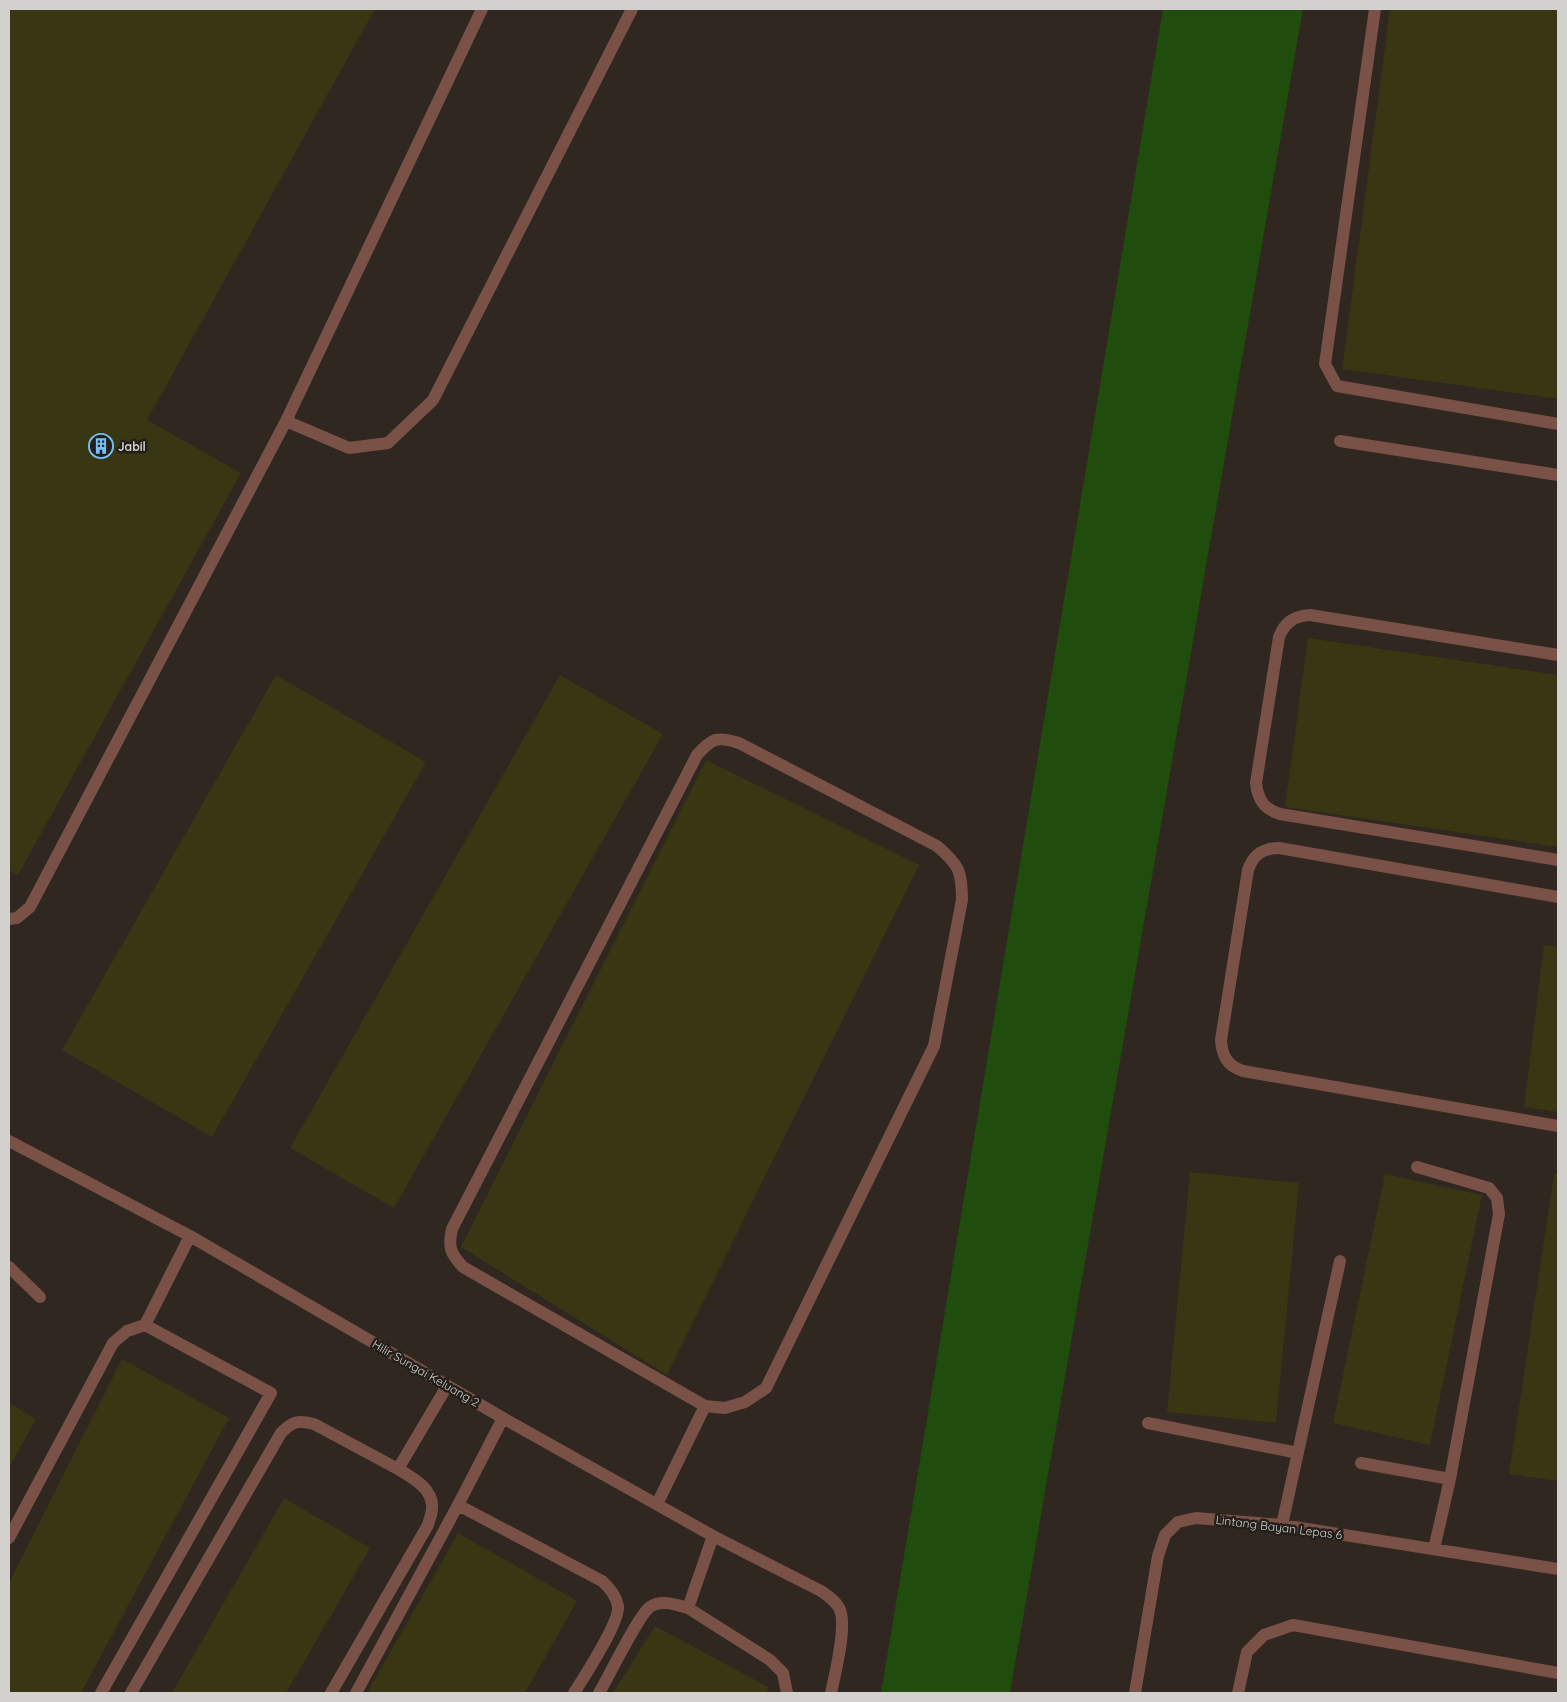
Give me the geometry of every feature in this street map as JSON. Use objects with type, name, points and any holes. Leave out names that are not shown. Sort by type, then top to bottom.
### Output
[{"type":"street","points":[[9,919],[16,918],[30,907],[286,421],[482,9]]},
{"type":"street","points":[[286,421],[349,448],[388,443],[433,400],[632,9]]},
{"type":"street","points":[[1374,9],[1325,364],[1337,386],[1558,424]]},
{"type":"street","points":[[1340,441],[1558,475]]},
{"type":"street","points":[[1558,656],[1310,615],[1300,615],[1290,620],[1283,627],[1280,637],[1256,783],[1262,804],[1270,811],[1280,814],[1558,860]]},
{"type":"street","points":[[723,738],[739,742],[937,846],[953,860],[962,879],[962,900],[934,1046],[766,1388],[745,1402],[725,1408],[705,1406],[463,1267],[453,1256],[449,1243],[456,1220],[696,755],[708,743],[723,738]]},
{"type":"street","points":[[1558,896],[1279,848],[1269,848],[1259,853],[1252,860],[1248,870],[1221,1040],[1222,1051],[1226,1060],[1233,1068],[1243,1071],[1558,1126]]},
{"type":"street","name":"Hilir Sungai Keluang 2","points":[[9,1141],[190,1236],[503,1418],[713,1536],[821,1591],[831,1598],[840,1609],[842,1624],[831,1693]]},
{"type":"street","points":[[1417,1166],[1489,1188],[1497,1198],[1499,1214],[1450,1479],[1434,1549]]},
{"type":"street","points":[[9,1538],[113,1343],[127,1331],[145,1325],[190,1236]]},
{"type":"street","points":[[1282,1525],[1340,1261]]},
{"type":"street","points":[[9,1267],[40,1297]]},
{"type":"street","points":[[101,1693],[271,1393],[145,1325]]},
{"type":"street","points":[[398,1469],[447,1386]]},
{"type":"street","points":[[657,1504],[705,1406]]},
{"type":"street","points":[[356,1693],[503,1418]]},
{"type":"street","points":[[131,1693],[281,1433],[290,1424],[302,1421],[314,1424],[416,1480],[428,1492],[432,1508],[428,1525],[331,1693]]},
{"type":"street","points":[[1148,1424],[1298,1453]]},
{"type":"street","points":[[1361,1462],[1450,1479]]},
{"type":"street","points":[[458,1505],[602,1580],[614,1592],[618,1608],[614,1624],[574,1693]]},
{"type":"street","name":"Lintang Bayan Lepas 6","points":[[1135,1693],[1158,1556],[1164,1535],[1178,1522],[1196,1518],[1282,1525],[1558,1569]]},
{"type":"street","points":[[688,1608],[713,1536]]},
{"type":"street","points":[[599,1693],[641,1618],[650,1607],[664,1602],[688,1608],[770,1660],[783,1673],[787,1693]]},
{"type":"street","points":[[1238,1693],[1247,1652],[1264,1635],[1294,1625],[1558,1673]]},
{"type":"shaded area","points":[[9,9],[1558,9],[1558,1693],[9,1693]]},
{"type":"shaded area","points":[[1163,9],[1303,9],[1010,1693],[881,1693]]},
{"type":"building","name":"Jabil","points":[[9,9],[375,9],[147,420],[241,473],[18,875],[9,870]]},
{"type":"building","points":[[1390,9],[1558,9],[1558,399],[1342,369]]},
{"type":"building","points":[[1308,638],[1558,675],[1558,847],[1285,807]]},
{"type":"building","points":[[276,675],[426,762],[212,1137],[62,1050]]},
{"type":"building","points":[[560,675],[663,734],[394,1208],[290,1148]]},
{"type":"building","points":[[706,760],[919,865],[667,1375],[461,1247]]},
{"type":"building","points":[[1544,945],[1558,947],[1558,1112],[1524,1107]]},
{"type":"building","points":[[1190,1172],[1299,1183],[1276,1423],[1167,1412]]},
{"type":"building","points":[[1385,1174],[1482,1195],[1430,1445],[1333,1423]]},
{"type":"building","points":[[1554,1174],[1558,1174],[1558,1481],[1509,1474]]},
{"type":"building","points":[[122,1359],[229,1418],[81,1693],[9,1693],[9,1583]]},
{"type":"building","points":[[9,1403],[36,1419],[9,1468]]},
{"type":"building","points":[[284,1498],[370,1548],[286,1693],[172,1693]]},
{"type":"building","points":[[458,1533],[577,1601],[525,1693],[367,1693]]},
{"type":"building","points":[[655,1626],[768,1687],[767,1693],[613,1693]]},
{"type":"place","name":"Jabil","points":[[101,446]]}]
